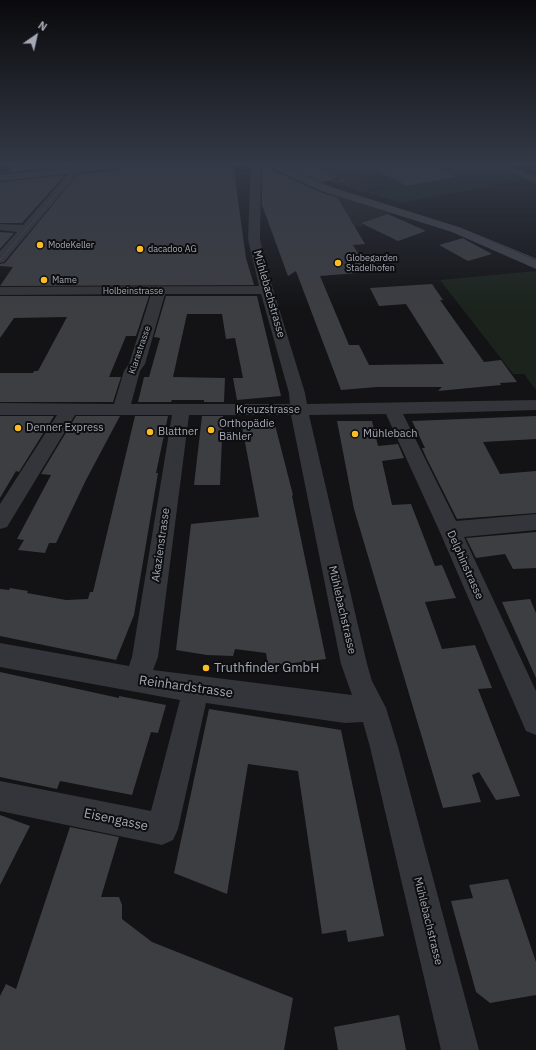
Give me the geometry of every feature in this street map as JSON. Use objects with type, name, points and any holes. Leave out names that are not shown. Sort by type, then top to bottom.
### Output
[{"type":"main road","points":[[405,213],[470,236],[536,266]]},
{"type":"street","points":[[0,258],[39,213]]},
{"type":"street","name":"Mühlebachstrasse","points":[[255,213],[254,239],[258,260],[298,393],[301,425],[354,664],[372,708],[384,747],[460,1050]]},
{"type":"street","points":[[0,226],[25,229]]},
{"type":"street","name":"Klarastrasse","points":[[121,410],[132,371],[137,364],[159,290]]},
{"type":"street","name":"Holbeinstrasse","points":[[0,291],[267,290]]},
{"type":"street","name":"Kreuzstrasse","points":[[0,409],[300,410],[392,409],[536,404]]},
{"type":"street","name":"Delphinstrasse","points":[[392,409],[450,530],[536,721]]},
{"type":"street","points":[[0,521],[69,410]]},
{"type":"street","name":"Akazienstrasse","points":[[137,680],[144,657],[181,410]]},
{"type":"street","points":[[450,530],[536,522]]},
{"type":"street","name":"Reinhardstrasse","points":[[0,655],[137,680],[196,689],[345,709],[372,708]]},
{"type":"street","name":"Eisengasse","points":[[0,796],[162,829],[196,689]]},
{"type":"shaded area","points":[[307,213],[390,213],[361,223],[364,226],[315,230]]},
{"type":"shaded area","points":[[536,271],[536,390],[524,374],[513,374],[440,280]]},
{"type":"building","points":[[0,213],[31,213],[22,223],[0,223]]},
{"type":"building","points":[[46,213],[240,213],[246,258],[254,285],[0,286],[13,267],[0,266],[0,264],[5,263]]},
{"type":"building","points":[[265,213],[347,213],[365,244],[353,245],[369,272],[320,276],[349,345],[359,345],[369,365],[444,364],[406,304],[379,306],[370,288],[432,284],[443,300],[440,300],[484,362],[501,360],[517,382],[438,391],[442,387],[377,387],[341,390],[296,271],[288,276]]},
{"type":"building","points":[[388,214],[426,231],[398,241],[361,223]]},
{"type":"building","points":[[0,232],[14,233],[0,249]]},
{"type":"building","points":[[463,238],[492,254],[468,261],[439,245]]},
{"type":"building","points":[[0,296],[149,296],[136,336],[126,336],[109,377],[121,377],[113,402],[0,402],[0,373],[33,373],[34,371],[38,371],[67,317],[14,318],[0,338]]},
{"type":"building","points":[[166,296],[257,296],[281,396],[237,400],[233,378],[243,378],[235,338],[226,339],[222,314],[187,314],[173,377],[225,378],[224,402],[204,402],[204,400],[172,400],[171,402],[138,402],[144,377],[149,377],[160,338],[154,337]]},
{"type":"building","points":[[0,416],[54,416],[19,472],[16,471],[0,498]]},
{"type":"building","points":[[76,416],[120,416],[86,480],[56,543],[49,543],[45,553],[18,550],[24,540],[17,539],[51,475],[41,474]]},
{"type":"building","points":[[135,416],[168,416],[156,473],[158,473],[134,615],[116,660],[0,636],[0,589],[9,590],[10,588],[28,591],[27,593],[66,600],[88,599],[90,592],[93,592]]},
{"type":"building","points":[[202,416],[223,416],[220,485],[194,485]]},
{"type":"building","points":[[536,416],[536,439],[483,442],[500,474],[536,471],[536,513],[457,519],[426,457],[422,448],[425,448],[412,421]]},
{"type":"building","points":[[241,421],[274,421],[293,495],[326,659],[268,666],[266,653],[235,649],[233,656],[207,655],[176,650],[191,524],[259,517]]},
{"type":"building","points":[[337,421],[372,421],[378,446],[398,444],[404,458],[382,461],[392,505],[411,504],[435,566],[442,565],[456,598],[425,602],[442,649],[475,645],[492,688],[478,689],[520,796],[496,800],[479,772],[472,775],[481,802],[443,808],[354,509]]},
{"type":"building","points":[[536,532],[536,568],[513,569],[505,554],[476,558],[466,538]]},
{"type":"building","points":[[530,599],[536,613],[536,678],[502,602]]},
{"type":"building","points":[[0,672],[119,698],[119,696],[166,705],[158,733],[151,732],[132,795],[60,781],[57,789],[0,777]]},
{"type":"building","points":[[209,709],[341,730],[384,936],[348,942],[346,930],[322,934],[298,771],[248,764],[227,894],[174,873]]},
{"type":"building","points":[[0,815],[30,826],[0,885]]},
{"type":"building","points":[[70,827],[119,837],[101,897],[119,897],[122,905],[122,919],[152,942],[293,998],[284,1050],[0,1050],[0,996],[6,984],[16,989]]},
{"type":"building","points":[[508,879],[536,962],[536,995],[490,1003],[476,992],[451,901],[473,898],[469,885]]},
{"type":"building","points":[[399,1015],[406,1050],[338,1050],[334,1027]]},
{"type":"tram line","points":[[0,260],[40,213]]},
{"type":"tram line","points":[[412,213],[460,228],[536,259]]},
{"type":"place","name":"ModeKeller","points":[[40,245]]},
{"type":"place","name":"dacadoo AG","points":[[140,249]]},
{"type":"place","name":"Globegarden Stadelhofen","points":[[338,263]]},
{"type":"place","name":"Mame","points":[[44,280]]},
{"type":"place","name":"Denner Express","points":[[18,428]]},
{"type":"place","name":"Orthopädie Bähler","points":[[211,430]]},
{"type":"place","name":"Blattner","points":[[150,432]]},
{"type":"place","name":"Mühlebach","points":[[355,434]]},
{"type":"place","name":"Truthfinder GmbH","points":[[206,668]]}]
